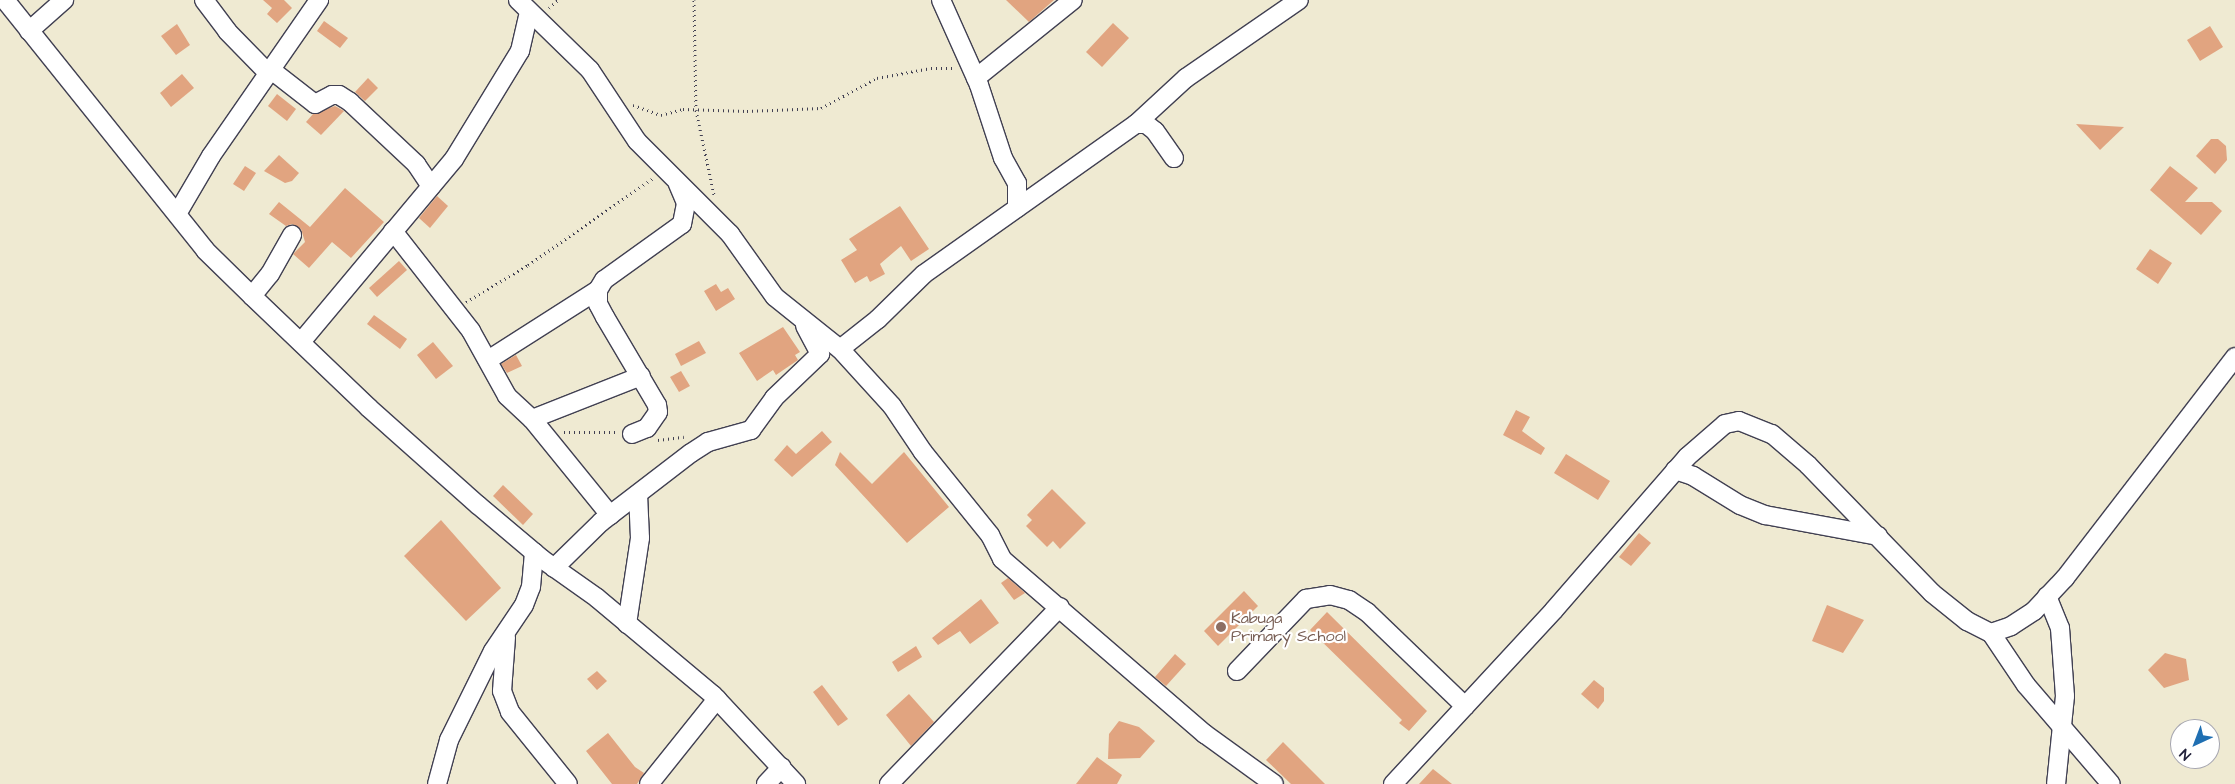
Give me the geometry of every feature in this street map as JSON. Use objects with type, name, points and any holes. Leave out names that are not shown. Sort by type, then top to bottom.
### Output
[{"type":"street","points":[[5,0],[205,250],[369,408],[534,552],[597,598],[717,699],[796,784]]},
{"type":"street","points":[[29,31],[64,0]]},
{"type":"street","points":[[204,0],[241,47],[268,70],[314,104],[332,95],[350,102],[416,164],[431,186]]},
{"type":"street","points":[[177,214],[268,70],[319,0]]},
{"type":"street","points":[[941,0],[974,73],[1003,158],[1017,183],[1017,208]]},
{"type":"street","points":[[974,73],[1073,0]]},
{"type":"street","points":[[840,349],[878,319],[924,274],[1136,124],[1186,78],[1299,0]]},
{"type":"street","points":[[523,6],[590,70],[637,141],[730,234],[758,276],[801,320],[840,349],[906,423],[923,452],[990,535],[1002,559],[1060,607],[1205,734],[1274,784]]},
{"type":"street","points":[[301,342],[454,159],[520,51],[523,6]]},
{"type":"street","points":[[1136,124],[1146,124],[1155,131],[1174,158]]},
{"type":"street","points":[[488,360],[598,290],[604,280],[682,224],[686,203],[678,182]]},
{"type":"street","points":[[393,231],[455,309],[488,360],[507,396],[538,426],[610,515]]},
{"type":"street","points":[[252,296],[270,274],[292,235]]},
{"type":"street","points":[[598,290],[598,304],[641,376],[658,412],[647,428],[632,434]]},
{"type":"street","points":[[554,568],[610,515],[708,442],[751,430],[774,398],[820,354],[801,320]]},
{"type":"street","points":[[1992,633],[2011,626],[2034,611],[2103,530],[2156,456],[2235,357]]},
{"type":"street","points":[[538,426],[641,376]]},
{"type":"street","points":[[1394,784],[1675,470],[1710,434],[1725,424],[1740,421],[1758,426],[1772,434],[1808,465],[1932,593],[1967,621],[1992,633],[2026,685],[2111,784]]},
{"type":"street","points":[[1675,470],[1693,476],[1740,505],[1764,515],[1878,536]]},
{"type":"street","points":[[628,624],[640,538],[638,494]]},
{"type":"street","points":[[437,784],[449,740],[531,587],[534,552]]},
{"type":"street","points":[[1237,671],[1306,598],[1330,595],[1349,600],[1367,612],[1465,706]]},
{"type":"street","points":[[2047,596],[2060,628],[2064,696],[2056,784]]},
{"type":"street","points":[[889,784],[1060,607]]},
{"type":"street","points":[[507,630],[502,682],[508,705],[528,737],[568,784]]},
{"type":"street","points":[[650,784],[717,699]]},
{"type":"street","points":[[766,784],[782,767]]},
{"type":"path","points":[[694,0],[696,110],[716,201]]},
{"type":"path","points":[[608,96],[661,115],[696,110],[821,108],[877,78],[932,68],[974,73]]},
{"type":"path","points":[[455,309],[528,265],[665,170]]},
{"type":"path","points":[[538,426],[610,431],[659,440],[686,437]]},
{"type":"building","points":[[263,0],[284,0],[292,8],[277,23],[267,14],[272,8]]},
{"type":"building","points":[[1006,0],[1054,0],[1029,22]]},
{"type":"building","points":[[324,21],[348,38],[340,48],[317,31]]},
{"type":"building","points":[[1113,23],[1129,38],[1102,67],[1086,52]]},
{"type":"building","points":[[177,24],[190,45],[176,55],[161,36]]},
{"type":"building","points":[[2210,26],[2223,47],[2200,61],[2187,40]]},
{"type":"building","points":[[182,74],[194,88],[171,107],[160,93]]},
{"type":"building","points":[[368,78],[378,88],[365,101],[355,92]]},
{"type":"building","points":[[277,94],[296,109],[287,121],[268,106]]},
{"type":"building","points":[[335,106],[344,111],[321,135],[306,122],[313,114]]},
{"type":"building","points":[[2076,124],[2124,127],[2100,150]]},
{"type":"building","points":[[2211,139],[2218,139],[2226,146],[2227,160],[2215,174],[2196,156]]},
{"type":"building","points":[[279,155],[299,173],[292,181],[285,183],[264,171]]},
{"type":"building","points":[[245,166],[256,173],[244,191],[233,184]]},
{"type":"building","points":[[2170,166],[2198,188],[2185,202],[2212,202],[2222,211],[2201,235],[2150,190]]},
{"type":"building","points":[[345,188],[384,222],[351,258],[332,242],[309,268],[293,254],[305,242],[301,229],[292,224],[286,226],[269,214],[279,202],[310,227]]},
{"type":"building","points":[[437,196],[448,206],[430,228],[419,218]]},
{"type":"building","points":[[900,206],[929,249],[911,261],[901,246],[880,264],[885,274],[870,282],[867,276],[855,283],[841,260],[857,250],[849,239]]},
{"type":"building","points":[[2150,249],[2172,263],[2158,284],[2136,269]]},
{"type":"building","points":[[399,261],[407,270],[377,297],[369,288]]},
{"type":"building","points":[[716,284],[721,292],[728,288],[735,299],[716,311],[704,291]]},
{"type":"building","points":[[374,315],[407,339],[400,349],[367,324]]},
{"type":"building","points":[[783,327],[800,352],[795,355],[798,360],[776,375],[773,370],[757,381],[739,353]]},
{"type":"building","points":[[699,341],[706,353],[681,366],[675,354]]},
{"type":"building","points":[[433,342],[453,366],[436,379],[417,355]]},
{"type":"building","points":[[516,355],[522,366],[507,373],[501,364]]},
{"type":"building","points":[[681,371],[690,386],[679,392],[670,377]]},
{"type":"building","points":[[1516,410],[1530,417],[1522,431],[1545,448],[1541,455],[1503,435]]},
{"type":"building","points":[[822,431],[832,442],[792,477],[774,460],[787,445],[796,454]]},
{"type":"building","points":[[840,452],[872,484],[904,452],[949,507],[907,543],[835,465]]},
{"type":"building","points":[[1566,454],[1610,481],[1598,500],[1554,473]]},
{"type":"building","points":[[503,485],[533,514],[523,525],[493,496]]},
{"type":"building","points":[[1052,489],[1086,523],[1060,549],[1053,541],[1047,547],[1026,526],[1032,520],[1027,515]]},
{"type":"building","points":[[441,520],[501,588],[466,621],[404,556]]},
{"type":"building","points":[[1639,533],[1651,543],[1631,566],[1619,557]]},
{"type":"building","points":[[1008,578],[1025,593],[1014,600],[1001,583]]},
{"type":"building","points":[[1244,591],[1258,606],[1218,646],[1204,631]]},
{"type":"building","points":[[981,599],[999,623],[970,644],[960,631],[938,645],[932,638]]},
{"type":"building","points":[[1827,605],[1864,620],[1843,653],[1812,641]]},
{"type":"building","points":[[1327,612],[1427,711],[1409,731],[1399,723],[1402,720],[1310,630]]},
{"type":"building","points":[[916,646],[922,657],[898,672],[892,662]]},
{"type":"building","points":[[2165,653],[2186,659],[2189,680],[2164,688],[2148,670]]},
{"type":"building","points":[[1175,654],[1186,664],[1166,686],[1155,677]]},
{"type":"building","points":[[597,671],[607,681],[597,690],[587,679]]},
{"type":"building","points":[[1594,680],[1604,688],[1604,701],[1598,709],[1581,694]]},
{"type":"building","points":[[822,685],[848,719],[838,726],[813,692]]},
{"type":"building","points":[[909,694],[934,722],[911,746],[886,715]]},
{"type":"building","points":[[1119,721],[1139,727],[1155,741],[1140,758],[1108,759],[1109,734]]},
{"type":"building","points":[[608,733],[635,767],[644,773],[637,784],[612,784],[586,751]]},
{"type":"building","points":[[1283,742],[1325,784],[1291,784],[1266,760]]},
{"type":"building","points":[[1097,757],[1122,775],[1117,784],[1076,784]]},
{"type":"building","points":[[1433,769],[1452,784],[1419,784]]},
{"type":"place","name":"Kabuga Primary School","points":[[1221,627]]}]
